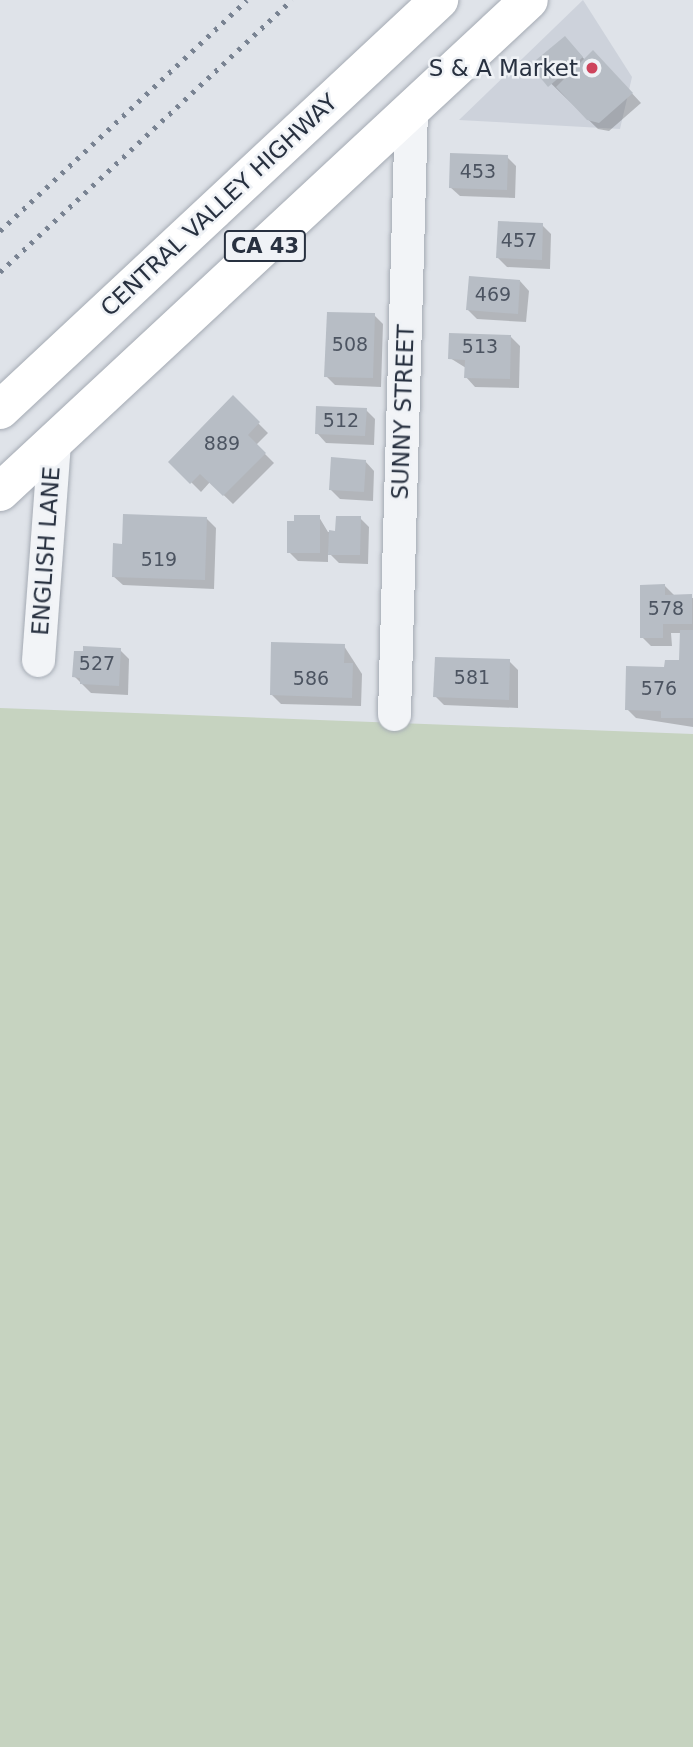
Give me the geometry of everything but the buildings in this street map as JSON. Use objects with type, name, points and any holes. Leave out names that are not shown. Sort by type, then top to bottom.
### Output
[{"type":"main road","name":"CENTRAL VALLEY HIGHWAY","points":[[0,410],[439,0]]},
{"type":"main road","name":"CA 43","points":[[0,492],[529,0]]},
{"type":"street","name":"SUNNY STREET","points":[[394,714],[411,111]]},
{"type":"street","name":"ENGLISH LANE","points":[[38,660],[54,442]]},
{"type":"shaded area","points":[[583,0],[632,77],[620,129],[459,120]]},
{"type":"green space","points":[[0,708],[693,734],[693,1747],[0,1747]]},
{"type":"railway","points":[[0,231],[247,0]]},
{"type":"railway","points":[[0,272],[292,0]]},
{"type":"place","name":"S & A Market","points":[[592,68]]}]
